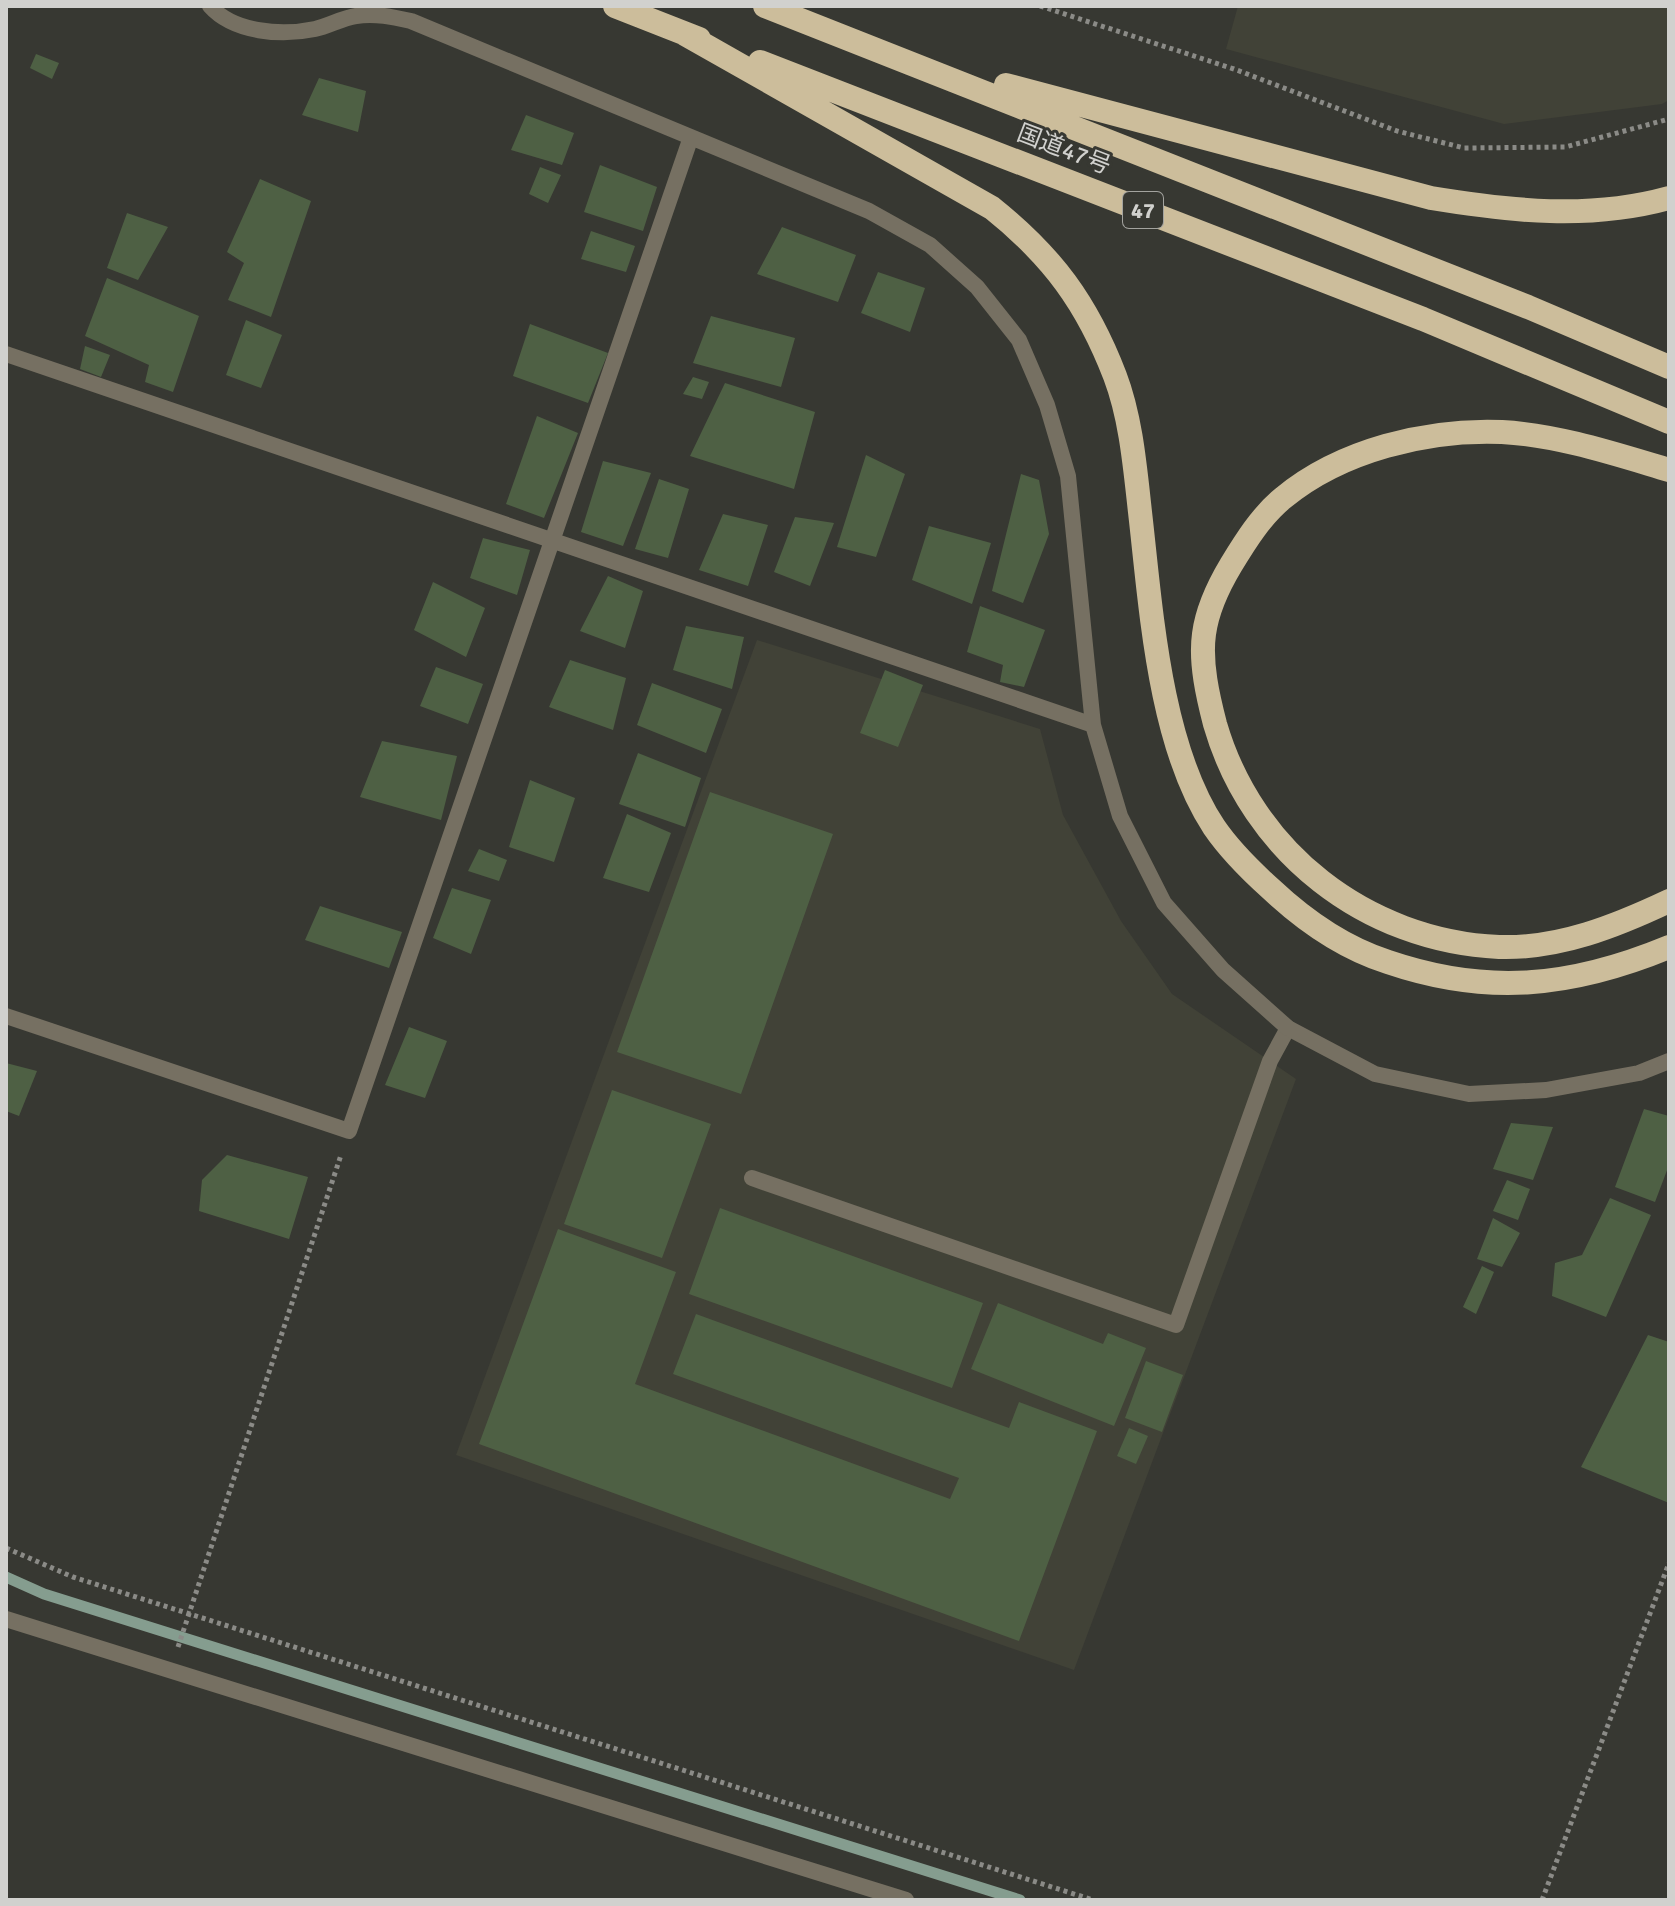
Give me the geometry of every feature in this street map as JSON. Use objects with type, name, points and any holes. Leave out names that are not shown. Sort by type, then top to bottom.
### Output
[{"type":"highway","name":"国道47号","points":[[615,6],[1423,319],[1669,422]]},
{"type":"highway","name":"国道47号","points":[[765,6],[1528,307],[1669,367]]},
{"type":"highway","points":[[685,34],[992,208],[1033,241],[1065,278],[1093,325],[1116,378],[1129,429],[1158,660],[1181,753],[1214,827],[1255,875],[1312,924],[1367,955],[1431,977],[1488,984],[1551,982],[1613,969],[1669,947]]},
{"type":"highway","points":[[899,57],[1431,198],[1501,209],[1574,213],[1669,198]]},
{"type":"highway","points":[[1669,470],[1593,448],[1502,432],[1431,437],[1367,452],[1324,472],[1282,499],[1246,539],[1221,582],[1204,633],[1207,696],[1222,747],[1244,797],[1278,843],[1318,882],[1365,910],[1430,936],[1500,947],[1568,940],[1624,923],[1669,901]]},
{"type":"street","points":[[210,6],[237,24],[271,33],[314,29],[354,16],[381,15],[411,21],[869,211],[930,245],[977,287],[1019,340],[1047,405],[1068,476],[1093,725],[1120,816],[1164,903],[1223,970],[1288,1028],[1375,1074],[1469,1094],[1546,1090],[1639,1073],[1669,1061]]},
{"type":"street","points":[[6,1016],[349,1131],[691,137]]},
{"type":"street","points":[[6,354],[552,543],[1093,725]]},
{"type":"street","points":[[752,1178],[1176,1325],[1270,1061],[1288,1028]]},
{"type":"street","points":[[6,1619],[906,1900]]},
{"type":"path","points":[[1040,6],[1234,69],[1397,131],[1464,148],[1565,147],[1669,119]]},
{"type":"path","points":[[176,1653],[349,1131]]},
{"type":"path","points":[[6,1548],[73,1577],[1093,1900]]},
{"type":"path","points":[[1542,1900],[1669,1563]]},
{"type":"shaded area","points":[[1238,6],[1669,6],[1669,100],[1662,104],[1504,124],[1226,49]]},
{"type":"shaded area","points":[[757,640],[1040,729],[1063,815],[1121,921],[1172,994],[1296,1079],[1074,1670],[456,1455]]},
{"type":"building","points":[[36,54],[59,63],[52,79],[30,68]]},
{"type":"building","points":[[319,78],[366,91],[358,132],[302,115]]},
{"type":"building","points":[[526,115],[574,133],[562,165],[511,150]]},
{"type":"building","points":[[600,165],[657,187],[643,231],[584,212]]},
{"type":"building","points":[[540,167],[561,175],[548,203],[529,194]]},
{"type":"building","points":[[260,179],[311,201],[271,317],[228,300],[244,263],[227,252]]},
{"type":"building","points":[[127,213],[168,227],[138,280],[107,268]]},
{"type":"building","points":[[782,227],[856,255],[838,302],[757,274]]},
{"type":"building","points":[[591,231],[635,246],[626,272],[581,259]]},
{"type":"building","points":[[878,272],[925,288],[910,332],[861,313]]},
{"type":"building","points":[[107,278],[199,316],[173,392],[145,382],[149,365],[85,336]]},
{"type":"building","points":[[711,316],[795,338],[781,387],[693,363]]},
{"type":"building","points":[[246,320],[282,335],[261,388],[226,375]]},
{"type":"building","points":[[530,324],[608,353],[588,403],[513,376]]},
{"type":"building","points":[[85,346],[110,355],[101,377],[80,369]]},
{"type":"building","points":[[693,377],[709,382],[702,399],[683,394]]},
{"type":"building","points":[[725,383],[815,412],[794,489],[690,456]]},
{"type":"building","points":[[537,416],[578,433],[544,518],[506,504]]},
{"type":"building","points":[[866,455],[905,474],[876,557],[837,547]]},
{"type":"building","points":[[603,461],[651,473],[623,546],[581,532]]},
{"type":"building","points":[[1021,474],[1039,480],[1049,534],[1023,603],[992,591]]},
{"type":"building","points":[[659,479],[689,489],[668,558],[635,549]]},
{"type":"building","points":[[723,514],[768,525],[748,586],[699,570]]},
{"type":"building","points":[[795,517],[834,523],[810,586],[774,572]]},
{"type":"building","points":[[929,526],[991,543],[972,604],[912,580]]},
{"type":"building","points":[[483,538],[530,550],[517,595],[470,578]]},
{"type":"building","points":[[608,576],[643,591],[625,648],[580,631]]},
{"type":"building","points":[[433,582],[485,608],[466,657],[414,630]]},
{"type":"building","points":[[980,606],[1045,630],[1024,687],[1000,682],[1003,665],[967,652]]},
{"type":"building","points":[[686,626],[744,637],[732,689],[673,670]]},
{"type":"building","points":[[570,660],[626,678],[613,730],[549,707]]},
{"type":"building","points":[[436,667],[483,684],[468,724],[420,706]]},
{"type":"building","points":[[885,670],[923,685],[898,747],[860,733]]},
{"type":"building","points":[[652,683],[722,709],[706,753],[637,725]]},
{"type":"building","points":[[382,741],[457,756],[441,820],[360,797]]},
{"type":"building","points":[[638,753],[701,778],[685,827],[619,804]]},
{"type":"building","points":[[530,780],[575,798],[554,862],[509,847]]},
{"type":"building","points":[[710,792],[833,834],[741,1094],[617,1052]]},
{"type":"building","points":[[627,814],[671,833],[649,892],[603,878]]},
{"type":"building","points":[[479,849],[507,860],[499,881],[468,871]]},
{"type":"building","points":[[452,888],[491,900],[471,954],[433,938]]},
{"type":"building","points":[[320,906],[402,932],[389,968],[305,940]]},
{"type":"building","points":[[409,1027],[447,1041],[425,1098],[385,1085]]},
{"type":"building","points":[[6,1063],[37,1071],[19,1116],[6,1111]]},
{"type":"building","points":[[612,1090],[711,1124],[662,1258],[564,1224]]},
{"type":"building","points":[[1644,1109],[1669,1116],[1669,1165],[1655,1202],[1615,1187]]},
{"type":"building","points":[[1511,1123],[1553,1127],[1533,1180],[1493,1169]]},
{"type":"building","points":[[227,1155],[308,1177],[289,1239],[199,1211],[202,1180]]},
{"type":"building","points":[[1507,1180],[1530,1189],[1518,1220],[1493,1211]]},
{"type":"building","points":[[1610,1198],[1651,1215],[1606,1317],[1552,1296],[1555,1263],[1582,1255]]},
{"type":"building","points":[[720,1208],[983,1303],[952,1388],[689,1294]]},
{"type":"building","points":[[1493,1218],[1520,1233],[1502,1267],[1477,1259]]},
{"type":"building","points":[[558,1229],[676,1272],[635,1384],[950,1499],[959,1478],[673,1374],[696,1314],[1009,1428],[1019,1402],[1097,1431],[1019,1641],[479,1444]]},
{"type":"building","points":[[1482,1266],[1494,1272],[1476,1314],[1463,1307]]},
{"type":"building","points":[[998,1303],[1103,1344],[1108,1333],[1146,1348],[1114,1426],[971,1369]]},
{"type":"building","points":[[1648,1335],[1669,1342],[1669,1503],[1581,1467]]},
{"type":"building","points":[[1146,1361],[1183,1375],[1162,1432],[1125,1418]]},
{"type":"building","points":[[1129,1428],[1148,1436],[1136,1464],[1117,1456]]},
{"type":"waterway","points":[[6,1577],[44,1594],[1020,1900]]}]
